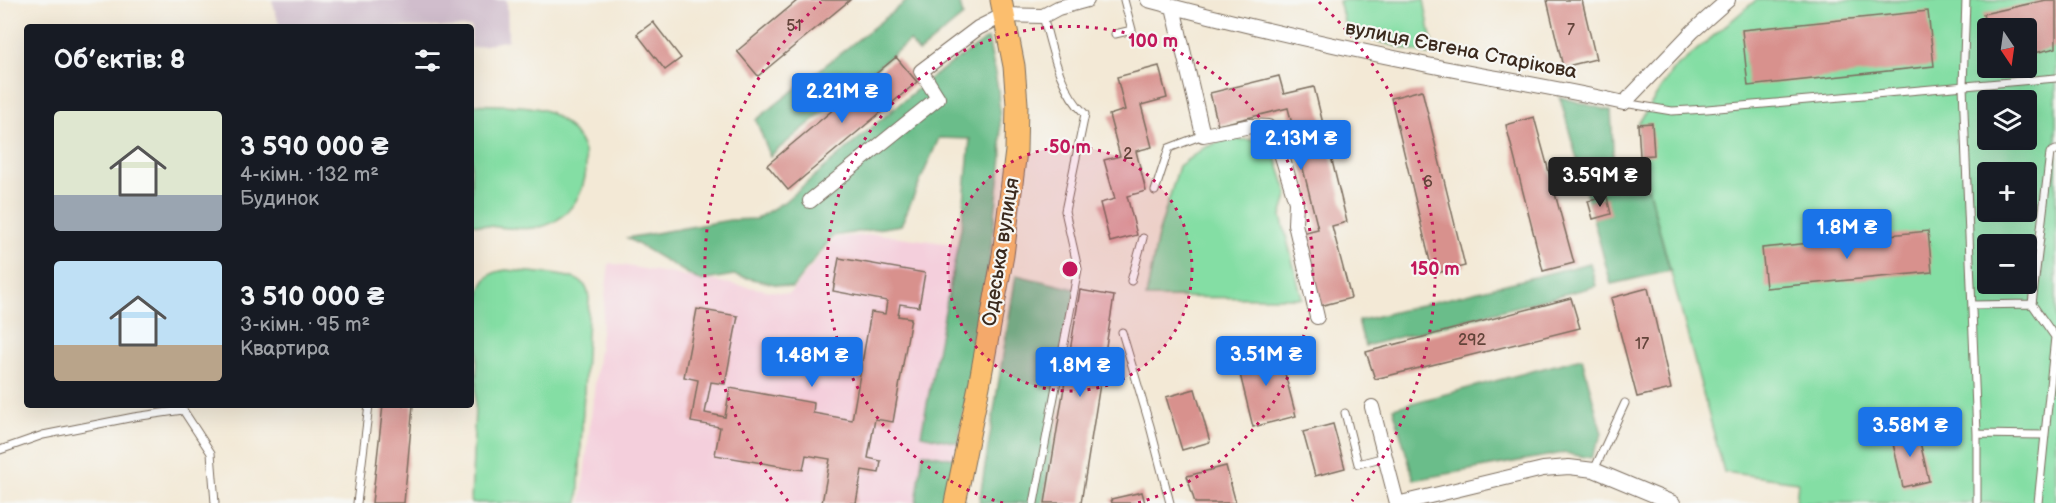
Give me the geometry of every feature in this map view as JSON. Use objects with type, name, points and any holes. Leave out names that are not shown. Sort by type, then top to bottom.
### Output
[{"type":"main road","name":"Одеська вулиця","points":[[955,503],[980,386],[1015,162],[1017,104],[1011,46],[1003,8]]},
{"type":"street","points":[[810,201],[938,98],[921,71],[1003,8],[1043,16],[1058,8],[1087,0]]},
{"type":"street","name":"вулиця Євгена Старікова","points":[[1148,0],[1330,45],[1505,80],[1574,91],[1624,103]]},
{"type":"street","points":[[1624,103],[1692,31],[1728,0]]},
{"type":"street","points":[[1173,7],[1203,135],[1251,126],[1268,127],[1276,137],[1296,202],[1295,224],[1317,317]]},
{"type":"street","points":[[1372,407],[1399,503],[1543,470],[1569,467],[1594,470],[1673,503]]},
{"type":"lane","points":[[1115,34],[1132,30],[1124,0]]},
{"type":"lane","points":[[1966,0],[1963,86],[1973,305],[1977,503]]},
{"type":"lane","points":[[1034,503],[1077,269],[1065,211],[1084,114],[1074,104],[1058,68],[1043,16]]},
{"type":"lane","points":[[1624,103],[1672,111],[1707,109],[2056,78]]},
{"type":"lane","points":[[1155,191],[1169,148],[1203,135]]},
{"type":"lane","points":[[2038,503],[2055,337],[2032,304],[2050,153],[2056,150]]},
{"type":"lane","points":[[1131,281],[1143,238]]},
{"type":"lane","points":[[1973,305],[2032,304]]},
{"type":"lane","points":[[1122,332],[1170,503]]},
{"type":"lane","points":[[1594,470],[1624,403]]},
{"type":"lane","points":[[357,503],[369,408]]},
{"type":"lane","points":[[0,450],[43,435],[183,410],[211,453],[215,503]]},
{"type":"lane","points":[[1345,413],[1359,464],[1385,457]]},
{"type":"lane","points":[[1977,434],[2045,435]]},
{"type":"shaded area","points":[[272,0],[507,0],[508,40],[474,47],[474,24],[279,24]]},
{"type":"shaded area","points":[[878,234],[989,249],[947,503],[581,503],[609,263],[789,294],[835,238]]},
{"type":"green space","points":[[908,0],[959,0],[963,16],[919,52],[909,41],[770,156],[756,120]]},
{"type":"green space","points":[[1424,0],[1433,48],[1428,55],[1347,33],[1339,1]]},
{"type":"green space","points":[[1756,0],[2056,0],[2056,503],[1796,503],[1798,482],[1724,472],[1640,156],[1638,124],[1672,71]]},
{"type":"green space","points":[[988,38],[998,89],[1002,157],[987,283],[958,443],[921,435],[962,223],[970,139],[939,138],[901,225],[833,236],[792,288],[734,275],[700,281],[627,238],[730,220],[756,219],[784,202],[929,79]]},
{"type":"green space","points":[[1560,97],[1611,111],[1615,187],[1648,188],[1670,271],[1611,284]]},
{"type":"green space","points":[[474,104],[521,106],[549,112],[573,131],[584,152],[585,178],[575,202],[566,213],[556,221],[544,226],[508,228],[474,224]]},
{"type":"green space","points":[[1226,139],[1256,140],[1274,152],[1288,194],[1281,216],[1302,298],[1146,297],[1158,235],[1179,166],[1204,148]]},
{"type":"green space","points":[[1590,263],[1596,286],[1365,346],[1358,321]]},
{"type":"green space","points":[[506,270],[545,273],[575,279],[585,285],[588,291],[578,503],[471,503],[480,290],[484,281],[490,276]]},
{"type":"green space","points":[[1016,275],[1075,289],[1043,503],[979,503]]},
{"type":"green space","points":[[1582,358],[1602,434],[1591,458],[1563,453],[1414,480],[1393,408]]},
{"type":"green space","points":[[923,453],[955,459],[947,503],[916,503]]},
{"type":"building","points":[[798,0],[850,0],[758,76],[737,51]]},
{"type":"building","points":[[1547,0],[1582,0],[1596,59],[1563,67]]},
{"type":"building","points":[[2046,0],[2056,0],[2056,48],[2037,52],[2037,18],[1984,18],[1983,14]]},
{"type":"building","points":[[1928,11],[1934,66],[1748,86],[1742,30]]},
{"type":"building","points":[[653,22],[681,58],[665,70],[637,34]]},
{"type":"building","points":[[896,57],[917,82],[788,190],[767,165]]},
{"type":"building","points":[[1159,66],[1167,98],[1141,105],[1152,147],[1136,151],[1146,191],[1127,196],[1137,235],[1110,242],[1100,203],[1115,199],[1104,160],[1120,156],[1109,115],[1125,110],[1117,77]]},
{"type":"building","points":[[1279,76],[1284,94],[1314,87],[1347,222],[1332,226],[1351,298],[1320,306],[1302,233],[1318,229],[1288,108],[1218,125],[1210,93]]},
{"type":"building","points":[[1422,90],[1465,266],[1433,274],[1391,98]]},
{"type":"building","points":[[1534,117],[1574,263],[1543,271],[1506,125]]},
{"type":"building","points":[[1652,123],[1654,155],[1640,156],[1638,124]]},
{"type":"building","points":[[1607,197],[1611,214],[1593,219],[1588,201]]},
{"type":"building","points":[[1928,231],[1932,272],[1766,288],[1762,248]]},
{"type":"building","points":[[839,258],[925,273],[919,307],[900,304],[898,316],[911,318],[893,422],[875,419],[868,458],[881,461],[879,473],[862,470],[856,503],[822,503],[830,459],[806,455],[803,470],[715,455],[720,427],[691,422],[698,380],[684,377],[697,309],[738,316],[725,384],[711,382],[705,413],[725,417],[730,388],[814,403],[813,413],[852,420],[871,312],[885,314],[887,301],[833,291]]},
{"type":"building","points":[[1648,288],[1671,389],[1637,397],[1611,298]]},
{"type":"building","points":[[1080,290],[1114,296],[1081,503],[1045,503]]},
{"type":"building","points":[[1571,298],[1580,328],[1375,379],[1366,352]]},
{"type":"building","points":[[1278,347],[1296,416],[1253,427],[1236,358]]},
{"type":"building","points":[[1195,389],[1210,442],[1182,450],[1166,397]]},
{"type":"building","points":[[383,408],[413,408],[404,503],[372,503]]},
{"type":"building","points":[[1333,424],[1345,468],[1315,476],[1303,432]]},
{"type":"building","points":[[1917,429],[1929,481],[1903,487],[1891,435]]},
{"type":"building","points":[[1226,466],[1236,503],[1195,503],[1187,476]]},
{"type":"building","points":[[1142,492],[1145,503],[1112,503],[1111,499]]}]
